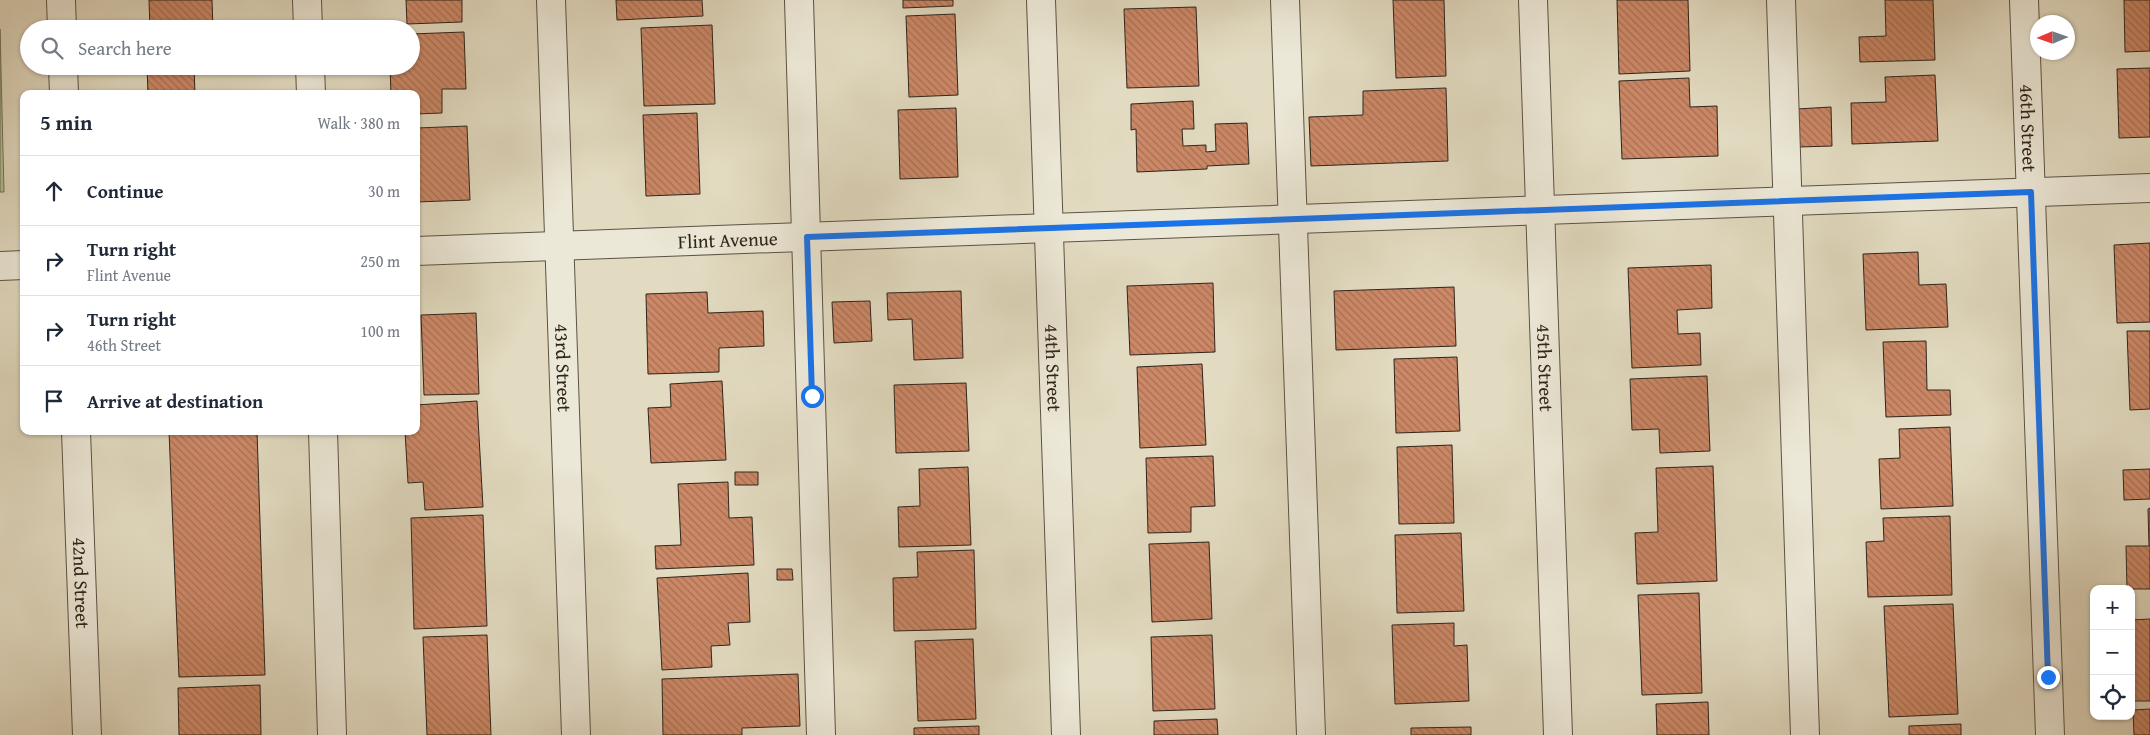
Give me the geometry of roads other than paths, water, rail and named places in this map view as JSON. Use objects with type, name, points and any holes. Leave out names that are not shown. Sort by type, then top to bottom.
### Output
[{"type":"street","points":[[61,0],[62,20]]},
{"type":"street","points":[[307,0],[308,20]]},
{"type":"street","name":"43rd Street","points":[[551,0],[576,735]]},
{"type":"street","points":[[799,0],[821,735]]},
{"type":"street","name":"44th Street","points":[[1041,0],[1066,735]]},
{"type":"street","points":[[1285,0],[1311,735]]},
{"type":"street","name":"45th Street","points":[[1533,0],[1558,735]]},
{"type":"street","points":[[1781,0],[1805,735]]},
{"type":"street","name":"46th Street","points":[[2024,0],[2050,735]]},
{"type":"street","points":[[64,75],[64,90]]},
{"type":"street","points":[[310,75],[311,90]]},
{"type":"street","name":"Flint Avenue","points":[[420,251],[2150,188]]},
{"type":"street","points":[[0,266],[20,265]]},
{"type":"street","name":"42nd Street","points":[[76,435],[87,735]]},
{"type":"street","points":[[323,435],[332,735]]}]
